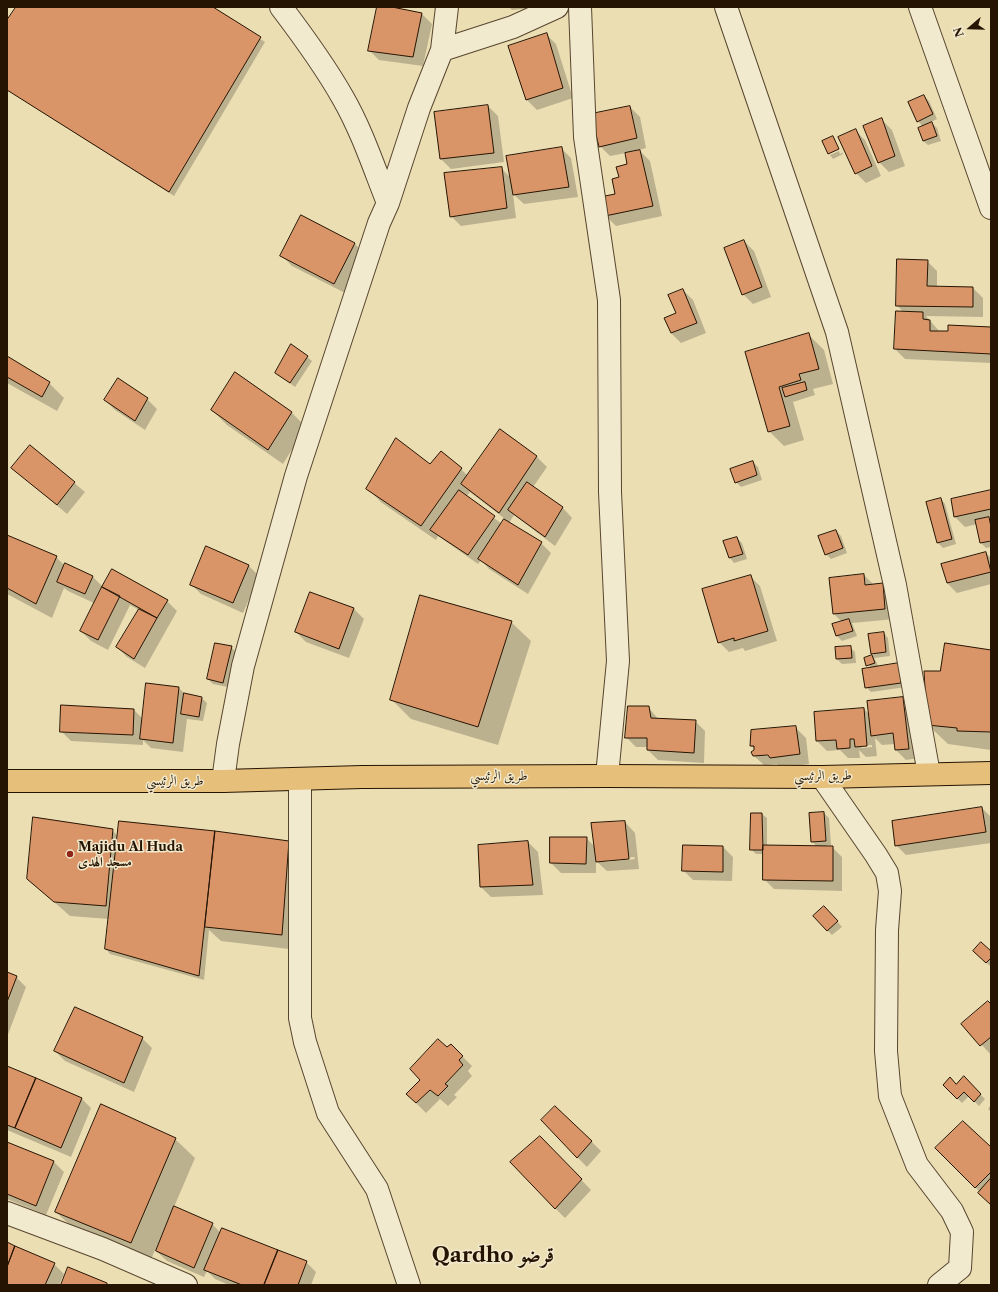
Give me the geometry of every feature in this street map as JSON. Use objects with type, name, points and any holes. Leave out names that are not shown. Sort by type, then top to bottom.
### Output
[{"type":"main road","name":"طريق الرئيسي","points":[[7,781],[223,781],[300,780],[362,777],[822,776],[991,773]]},
{"type":"street","points":[[281,7],[303,36],[344,99],[366,146],[388,203]]},
{"type":"street","points":[[223,781],[228,744],[243,666],[292,491],[379,223],[388,203],[419,108],[442,50],[447,7]]},
{"type":"street","points":[[442,50],[513,27],[557,7]]},
{"type":"street","points":[[580,7],[585,137],[609,300],[610,492],[618,660],[608,776]]},
{"type":"street","points":[[726,7],[837,332],[895,586],[929,774]]},
{"type":"street","points":[[920,7],[991,208]]},
{"type":"street","points":[[822,776],[876,855],[886,873],[890,891],[887,930],[886,1051],[890,1096],[917,1165],[952,1211],[962,1232],[960,1268],[939,1285]]},
{"type":"street","points":[[300,780],[300,1018],[305,1042],[328,1113],[377,1189],[409,1285]]},
{"type":"street","points":[[7,1213],[103,1249],[186,1285]]},
{"type":"building","points":[[16,7],[213,7],[261,37],[169,192],[7,90],[7,20]]},
{"type":"building","points":[[377,7],[392,7],[422,13],[413,57],[368,51]]},
{"type":"building","points":[[547,33],[563,88],[526,100],[508,46]]},
{"type":"building","points":[[924,95],[933,114],[917,122],[908,102]]},
{"type":"building","points":[[488,105],[494,153],[440,159],[434,112]]},
{"type":"building","points":[[630,106],[637,138],[599,147],[591,114]]},
{"type":"building","points":[[882,118],[895,156],[878,163],[863,126]]},
{"type":"building","points":[[932,122],[937,136],[923,141],[918,128]]},
{"type":"building","points":[[856,129],[872,166],[855,174],[838,137]]},
{"type":"building","points":[[833,136],[839,149],[828,154],[822,141]]},
{"type":"building","points":[[562,147],[569,187],[513,195],[506,156]]},
{"type":"building","points":[[640,150],[653,206],[605,216],[600,197],[615,194],[612,179],[619,177],[616,167],[627,164],[625,153]]},
{"type":"building","points":[[502,167],[507,208],[450,217],[444,173]]},
{"type":"building","points":[[301,215],[355,243],[334,284],[280,256]]},
{"type":"building","points":[[744,240],[762,287],[742,295],[724,248]]},
{"type":"building","points":[[897,259],[928,260],[927,286],[973,287],[973,307],[896,306]]},
{"type":"building","points":[[683,289],[697,323],[671,333],[664,318],[676,313],[668,295]]},
{"type":"building","points":[[896,311],[923,312],[923,319],[930,320],[930,331],[948,331],[948,325],[991,327],[991,354],[894,349]]},
{"type":"building","points":[[809,333],[819,369],[799,374],[801,380],[779,387],[790,426],[768,432],[745,352]]},
{"type":"building","points":[[291,344],[308,356],[290,383],[275,373]]},
{"type":"building","points":[[7,356],[50,382],[42,397],[7,377]]},
{"type":"building","points":[[235,372],[292,412],[268,450],[211,410]]},
{"type":"building","points":[[118,378],[148,398],[135,421],[104,400]]},
{"type":"building","points":[[805,382],[807,390],[785,397],[782,388]]},
{"type":"building","points":[[500,429],[537,456],[499,513],[461,484]]},
{"type":"building","points":[[396,438],[430,464],[441,451],[462,468],[421,526],[366,489]]},
{"type":"building","points":[[30,445],[75,482],[57,505],[11,468]]},
{"type":"building","points":[[753,461],[757,475],[735,483],[730,469]]},
{"type":"building","points":[[527,482],[563,507],[545,537],[508,510]]},
{"type":"building","points":[[459,490],[495,516],[468,555],[430,530]]},
{"type":"building","points":[[991,490],[991,509],[954,517],[951,499]]},
{"type":"building","points":[[941,498],[952,539],[937,543],[926,502]]},
{"type":"building","points":[[989,517],[991,541],[980,543],[975,520]]},
{"type":"building","points":[[504,519],[542,542],[518,585],[478,559]]},
{"type":"building","points":[[836,530],[843,548],[825,555],[818,536]]},
{"type":"building","points":[[7,535],[57,556],[36,604],[7,588]]},
{"type":"building","points":[[737,537],[743,554],[729,558],[723,541]]},
{"type":"building","points":[[206,546],[249,565],[233,603],[190,585]]},
{"type":"building","points":[[986,552],[991,572],[947,583],[941,564]]},
{"type":"building","points":[[65,563],[93,576],[85,594],[57,582]]},
{"type":"building","points":[[112,569],[168,600],[157,618],[102,587]]},
{"type":"building","points":[[864,574],[865,585],[883,583],[885,609],[833,614],[829,578]]},
{"type":"building","points":[[751,575],[768,631],[734,641],[734,638],[718,643],[702,589]]},
{"type":"building","points":[[102,587],[120,596],[98,640],[80,631]]},
{"type":"building","points":[[310,592],[354,608],[339,649],[295,632]]},
{"type":"building","points":[[420,595],[512,621],[478,727],[390,700]]},
{"type":"building","points":[[139,609],[157,618],[134,659],[116,647]]},
{"type":"building","points":[[849,619],[853,631],[836,636],[832,624]]},
{"type":"building","points":[[884,632],[886,652],[871,654],[868,634]]},
{"type":"building","points":[[215,643],[232,646],[223,683],[207,679]]},
{"type":"building","points":[[945,643],[991,650],[991,732],[957,731],[957,728],[927,725],[924,671],[940,671]]},
{"type":"building","points":[[851,646],[852,658],[836,659],[835,647]]},
{"type":"building","points":[[872,655],[875,663],[866,666],[864,658]]},
{"type":"building","points":[[899,663],[901,683],[865,688],[862,669]]},
{"type":"building","points":[[146,683],[179,687],[173,743],[140,739]]},
{"type":"building","points":[[184,693],[202,697],[199,717],[181,714]]},
{"type":"building","points":[[903,697],[909,749],[895,750],[893,733],[871,736],[867,701]]},
{"type":"building","points":[[61,705],[134,709],[133,735],[60,732]]},
{"type":"building","points":[[628,706],[649,706],[651,718],[696,720],[694,753],[647,750],[647,738],[625,738]]},
{"type":"building","points":[[864,708],[867,746],[855,747],[854,739],[850,739],[850,748],[837,749],[836,740],[816,741],[814,712]]},
{"type":"building","points":[[796,726],[800,754],[770,758],[768,755],[753,756],[751,752],[754,750],[754,746],[750,746],[751,730]]},
{"type":"building","points":[[982,807],[986,832],[895,846],[892,821]]},
{"type":"building","points":[[824,812],[826,841],[811,842],[809,813]]},
{"type":"building","points":[[751,813],[762,813],[763,850],[750,850]]},
{"type":"building","name":"Majidu Al Huda مسجد الهدى","points":[[33,817],[113,829],[106,906],[54,902],[27,879]]},
{"type":"building","points":[[119,821],[215,831],[199,976],[105,949]]},
{"type":"building","points":[[625,821],[629,859],[596,862],[591,823]]},
{"type":"building","points":[[215,831],[289,841],[282,935],[205,927]]},
{"type":"building","points":[[550,837],[587,837],[586,864],[550,863]]},
{"type":"building","points":[[528,841],[533,885],[480,887],[478,845]]},
{"type":"building","points":[[683,845],[723,846],[723,872],[682,871]]},
{"type":"building","points":[[763,845],[833,846],[833,881],[763,880]]},
{"type":"building","points":[[824,906],[838,921],[827,931],[813,916]]},
{"type":"building","points":[[981,942],[991,951],[991,958],[986,963],[973,951]]},
{"type":"building","points":[[7,972],[17,976],[7,1002]]},
{"type":"building","points":[[988,1001],[991,1004],[991,1037],[980,1046],[961,1024]]},
{"type":"building","points":[[75,1007],[143,1037],[124,1083],[54,1051]]},
{"type":"building","points":[[438,1039],[447,1047],[451,1044],[463,1056],[459,1060],[463,1065],[445,1084],[448,1086],[438,1096],[430,1090],[416,1103],[406,1094],[420,1080],[410,1069]]},
{"type":"building","points":[[7,1066],[36,1078],[15,1128],[7,1125]]},
{"type":"building","points":[[964,1076],[981,1094],[974,1102],[964,1092],[957,1099],[943,1085],[950,1077],[956,1084]]},
{"type":"building","points":[[36,1078],[82,1098],[61,1148],[15,1128]]},
{"type":"building","points":[[101,1104],[176,1138],[131,1243],[55,1212]]},
{"type":"building","points":[[555,1106],[592,1141],[577,1158],[541,1120]]},
{"type":"building","points":[[963,1121],[991,1147],[991,1172],[975,1188],[935,1148]]},
{"type":"building","points":[[540,1136],[582,1179],[555,1209],[510,1162]]},
{"type":"building","points":[[7,1142],[54,1161],[36,1206],[7,1194]]},
{"type":"building","points":[[991,1178],[991,1205],[978,1193]]},
{"type":"building","points":[[174,1206],[213,1223],[194,1268],[156,1251]]},
{"type":"building","points":[[222,1228],[278,1250],[264,1285],[242,1285],[204,1270]]},
{"type":"building","points":[[7,1242],[15,1246],[7,1267]]},
{"type":"building","points":[[15,1246],[55,1263],[45,1285],[7,1285],[7,1267]]},
{"type":"building","points":[[278,1250],[307,1261],[298,1285],[264,1285]]},
{"type":"building","points":[[68,1267],[107,1283],[107,1285],[61,1285]]},
{"type":"place","name":"Majidu Al Huda مسجد الهدى","points":[[70,854]]},
{"type":"district","name":"Qardho قرضو","points":[[493,1256]]}]
